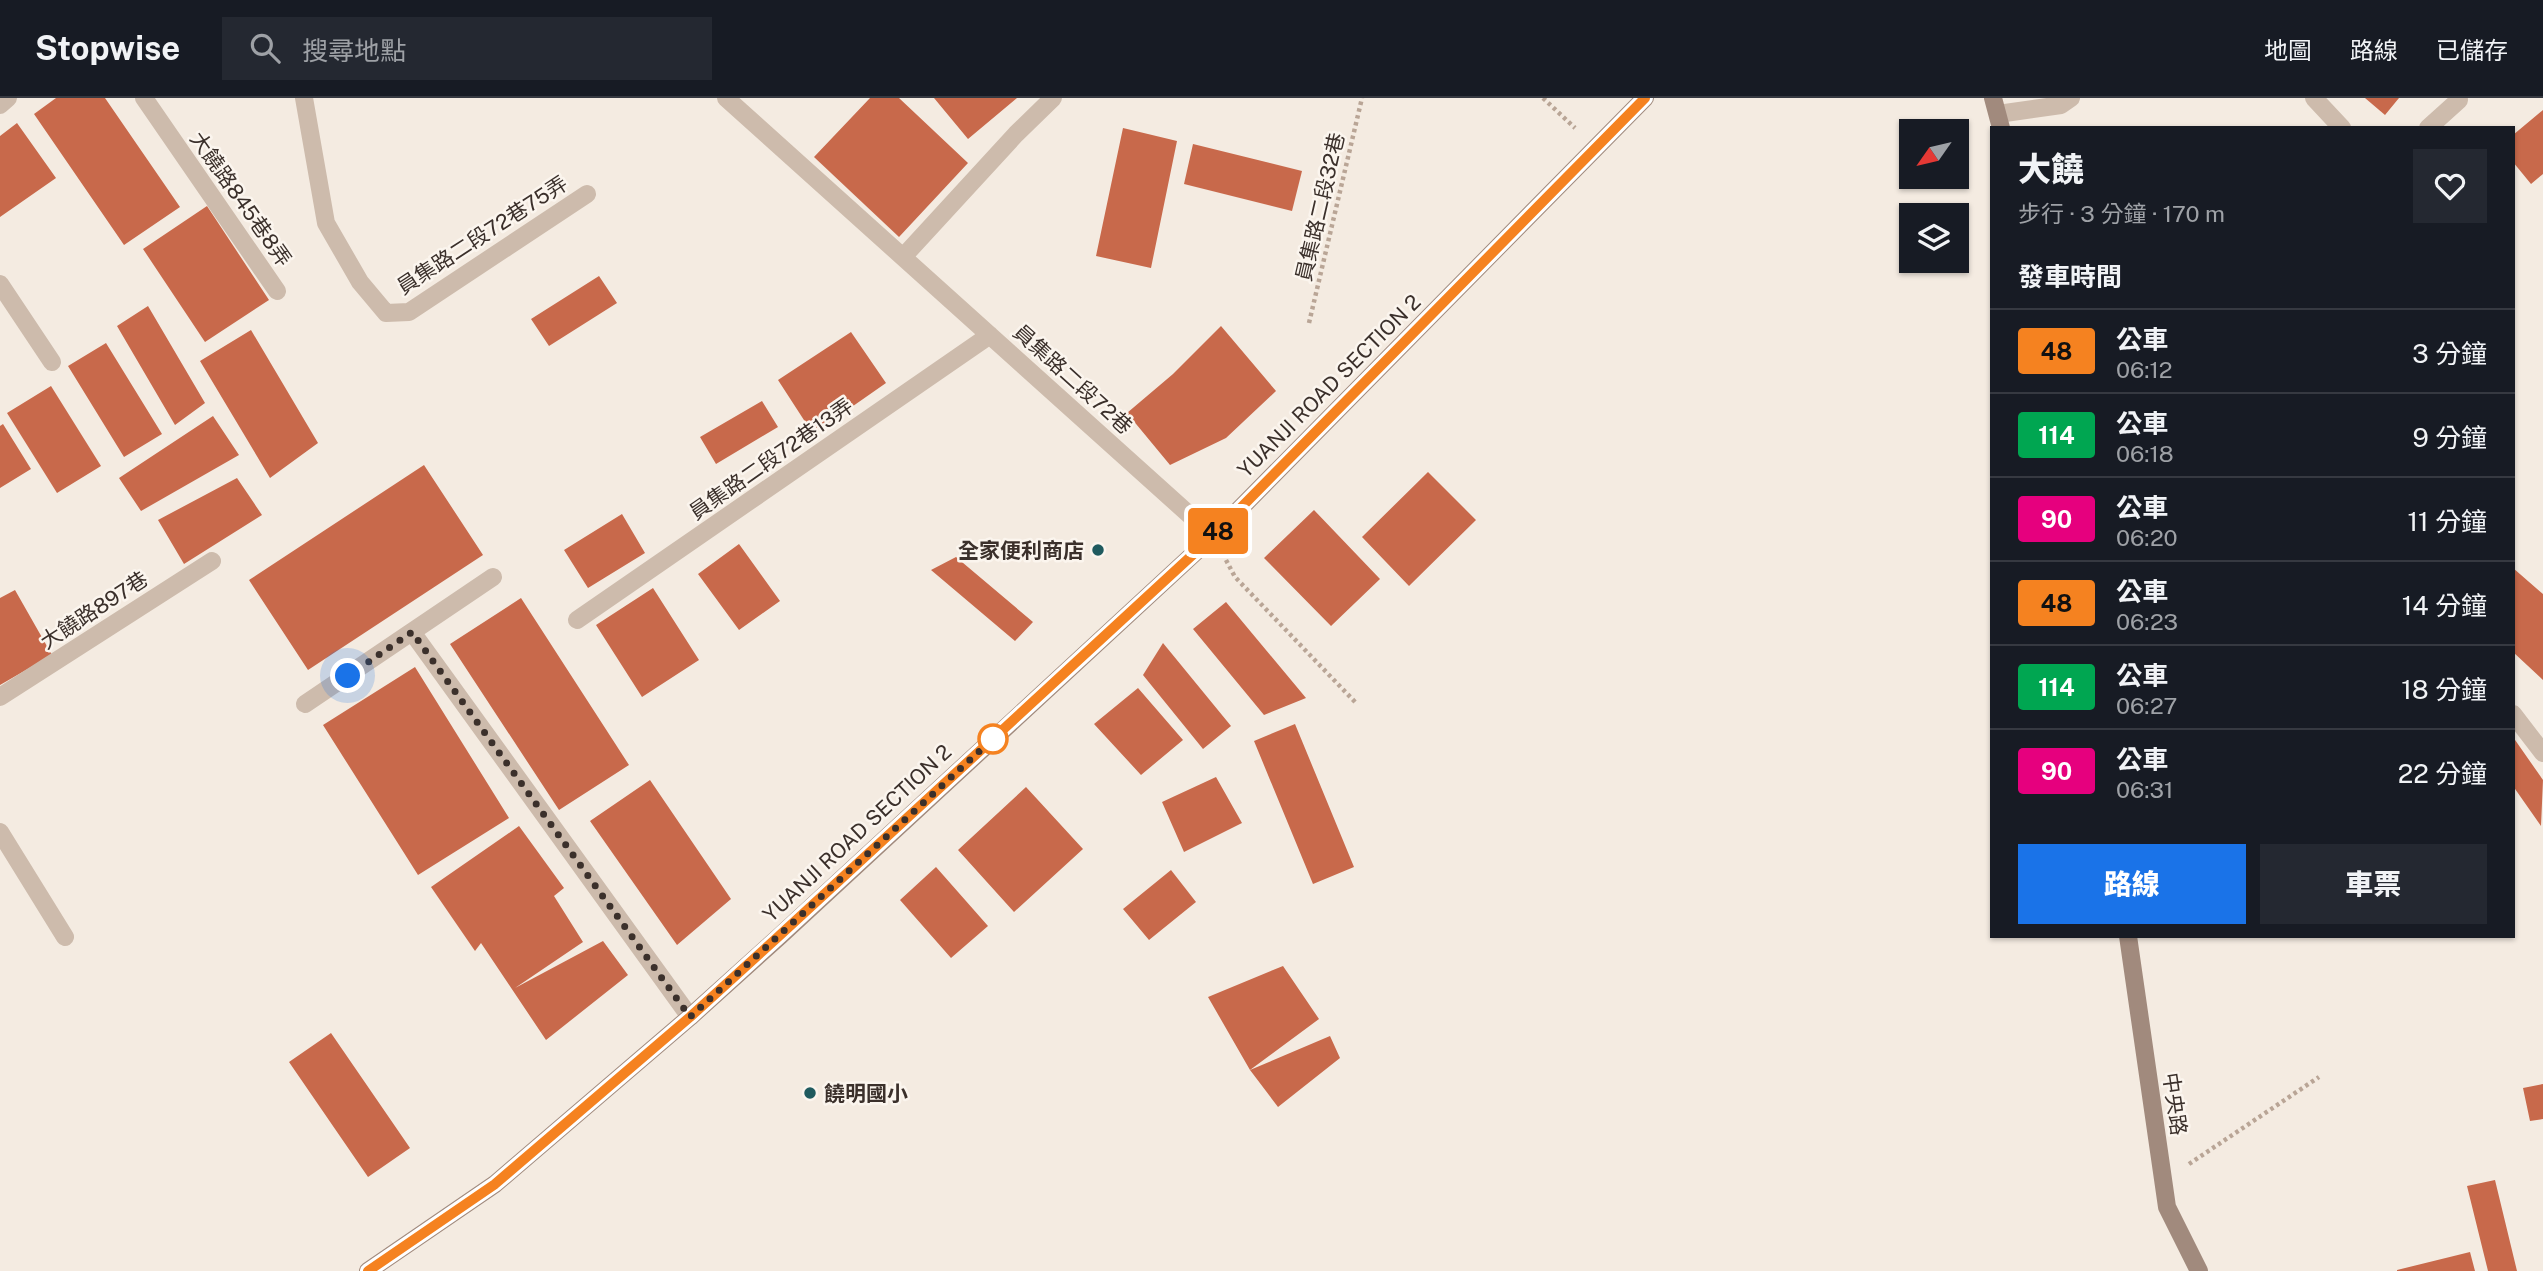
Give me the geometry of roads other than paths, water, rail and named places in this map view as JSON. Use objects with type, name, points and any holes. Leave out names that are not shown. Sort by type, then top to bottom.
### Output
[{"type":"main road","name":"YUANJI ROAD SECTION 2","points":[[368,1271],[495,1184],[690,1017],[1213,536],[1645,98]]},
{"type":"main road","name":"中央路","points":[[2128,938],[2166,1207],[2199,1271]]},
{"type":"lane","points":[[0,105],[8,98]]},
{"type":"lane","name":"大饒路845巷8弄","points":[[144,98],[277,290]]},
{"type":"lane","name":"員集路二段72巷75弄","points":[[304,98],[326,223],[359,282],[386,313],[409,312],[587,194]]},
{"type":"lane","name":"員集路二段72巷","points":[[726,98],[1213,536]]},
{"type":"lane","points":[[903,257],[1016,134],[1053,98]]},
{"type":"lane","points":[[1998,113],[2061,104],[2071,98]]},
{"type":"lane","points":[[2314,98],[2340,126]]},
{"type":"lane","points":[[2430,126],[2459,100]]},
{"type":"lane","points":[[2019,111],[2029,126]]},
{"type":"lane","points":[[0,284],[52,362]]},
{"type":"lane","name":"員集路二段72巷13弄","points":[[577,620],[990,335]]},
{"type":"lane","name":"大饒路897巷","points":[[0,697],[212,561]]},
{"type":"lane","points":[[305,705],[493,577]]},
{"type":"lane","points":[[412,632],[690,1017]]},
{"type":"lane","points":[[2515,717],[2543,752]]},
{"type":"lane","points":[[0,832],[65,937]]},
{"type":"place","name":"全家便利商店","points":[[1098,550]]},
{"type":"place","name":"饒明國小","points":[[810,1093]]}]
